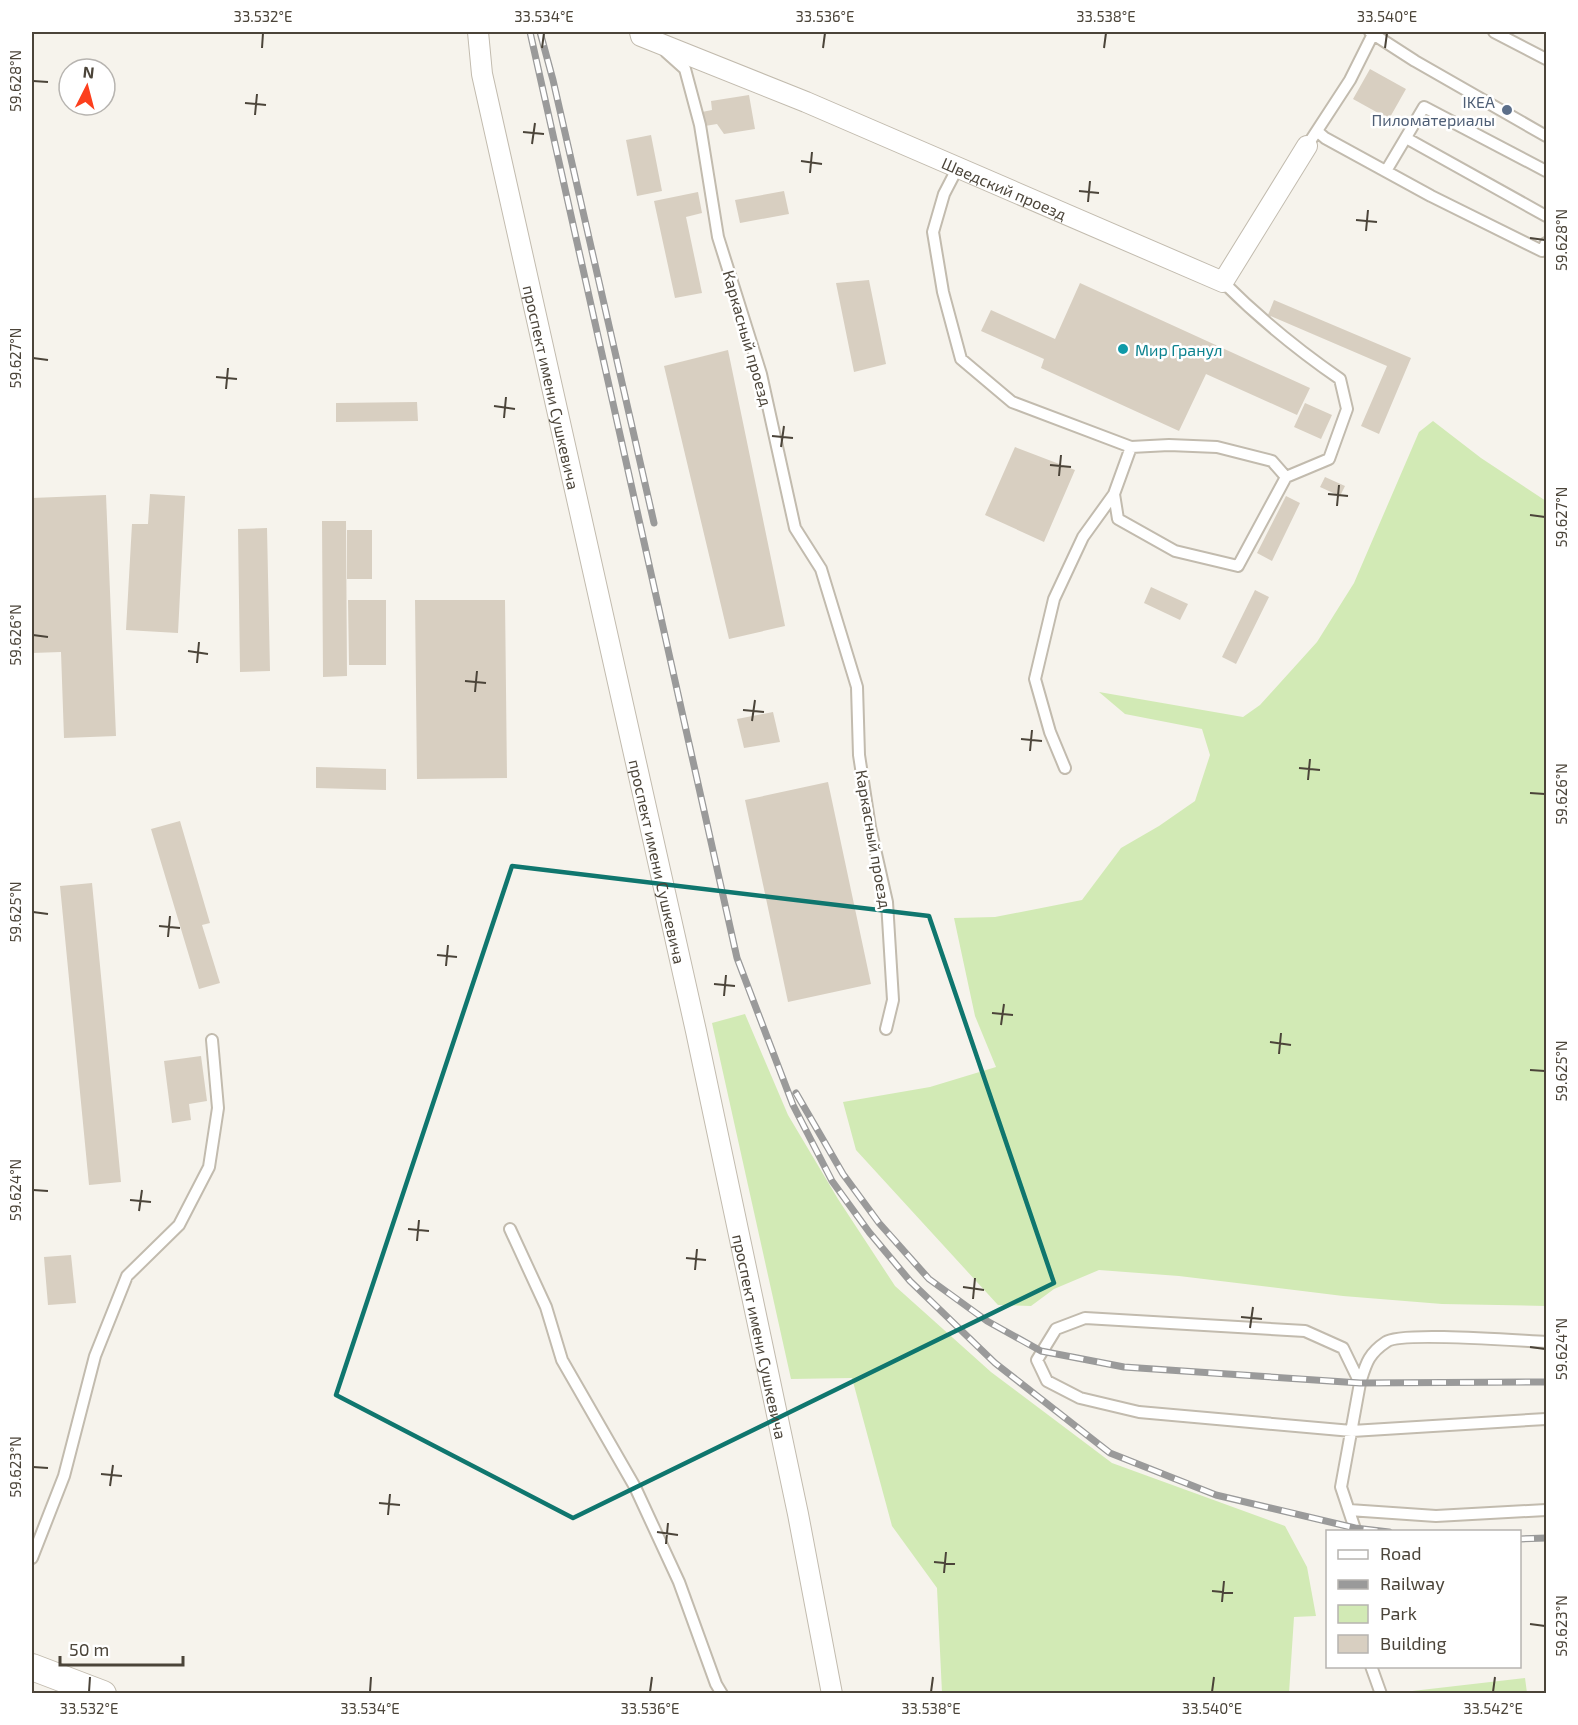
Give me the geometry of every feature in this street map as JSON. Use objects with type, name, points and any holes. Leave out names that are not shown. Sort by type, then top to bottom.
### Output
[{"type":"street","name":"проспект имени Сушкевича","points":[[478,32],[482,74],[701,1054],[798,1514],[831,1694]]},
{"type":"street","name":"Шведский проезд","points":[[647,37],[806,102],[1223,282]]},
{"type":"street","points":[[1223,282],[1312,139]]},
{"type":"street","points":[[32,1667],[103,1694]]},
{"type":"lane","points":[[1312,139],[1350,80],[1372,32],[1415,61],[1546,136]]},
{"type":"lane","points":[[1494,32],[1546,59]]},
{"type":"lane","name":"Каркасный проезд","points":[[647,37],[685,69],[700,125],[718,237],[761,374],[795,528],[821,569],[856,687],[861,766],[870,827],[887,902],[893,1000],[886,1029]]},
{"type":"lane","points":[[1386,171],[1424,107],[1546,171]]},
{"type":"lane","points":[[1312,139],[1325,138],[1431,196],[1542,251],[1546,243]]},
{"type":"lane","points":[[1406,138],[1546,216]]},
{"type":"lane","points":[[958,167],[944,194],[933,232],[943,292],[961,359],[1012,402],[1131,447],[1169,445],[1217,447],[1272,461],[1286,477]]},
{"type":"lane","points":[[1114,494],[1118,519],[1175,551],[1238,566],[1286,477],[1329,459],[1347,409],[1340,380],[1308,357],[1254,312],[1223,282]]},
{"type":"lane","points":[[1065,768],[1050,732],[1035,679],[1054,599],[1083,537],[1114,494],[1131,447]]},
{"type":"lane","points":[[32,1558],[64,1476],[95,1356],[127,1276],[179,1225],[209,1167],[218,1108],[212,1040]]},
{"type":"lane","points":[[510,1229],[546,1307],[562,1360],[635,1487],[679,1582],[716,1684],[722,1694]]},
{"type":"lane","points":[[1360,1383],[1343,1348],[1305,1331],[1085,1318],[1056,1329],[1037,1360],[1047,1381],[1080,1398],[1139,1412],[1352,1431],[1546,1419]]},
{"type":"lane","points":[[1355,1530],[1341,1487],[1360,1383],[1368,1357],[1388,1340],[1415,1336],[1546,1342]]},
{"type":"lane","points":[[1349,1510],[1436,1516],[1546,1510]]},
{"type":"lane","points":[[1372,1668],[1381,1694]]},
{"type":"highlighted area","points":[[512,866],[929,916],[1054,1283],[573,1518],[336,1395]]},
{"type":"green space","points":[[1433,421],[1481,458],[1546,501],[1546,1306],[1442,1304],[1343,1296],[1179,1276],[1099,1270],[1054,1289],[1031,1306],[998,1305],[856,1150],[843,1102],[930,1087],[996,1067],[975,1016],[954,918],[995,917],[1082,900],[1121,848],[1159,826],[1195,801],[1210,755],[1202,729],[1125,714],[1099,692],[1243,717],[1260,705],[1317,642],[1354,583],[1419,432]]},
{"type":"green space","points":[[745,1014],[788,1115],[838,1199],[895,1286],[991,1372],[1112,1463],[1285,1526],[1307,1567],[1316,1616],[1294,1617],[1289,1693],[942,1693],[937,1588],[892,1526],[852,1378],[791,1379],[712,1023]]},
{"type":"green space","points":[[1525,1678],[1527,1693],[1395,1693]]},
{"type":"building","points":[[1370,69],[1406,89],[1389,119],[1353,99]]},
{"type":"building","points":[[749,95],[755,129],[724,134],[717,124],[705,126],[702,112],[712,110],[711,101]]},
{"type":"building","points":[[651,135],[662,191],[637,196],[626,140]]},
{"type":"building","points":[[784,191],[789,214],[740,223],[735,200]]},
{"type":"building","points":[[698,192],[702,213],[686,217],[702,293],[675,298],[654,201]]},
{"type":"building","points":[[869,280],[886,364],[854,372],[836,283]]},
{"type":"building","name":"Мир Гранул","points":[[1080,283],[1310,388],[1297,415],[1206,374],[1179,431],[1041,368],[1044,359],[981,331],[991,310],[1055,339]]},
{"type":"building","points":[[1274,300],[1411,358],[1379,434],[1361,426],[1387,366],[1268,315]]},
{"type":"building","points":[[728,350],[785,626],[729,639],[664,366]]},
{"type":"building","points":[[417,402],[418,421],[336,422],[336,403]]},
{"type":"building","points":[[1305,403],[1332,415],[1321,439],[1294,427]]},
{"type":"building","points":[[1015,447],[1075,470],[1044,542],[985,515]]},
{"type":"building","points":[[1325,477],[1345,486],[1340,496],[1320,487]]},
{"type":"building","points":[[150,494],[185,496],[178,633],[126,630],[132,524],[148,524]]},
{"type":"building","points":[[106,495],[116,736],[64,738],[61,652],[32,653],[32,498]]},
{"type":"building","points":[[1286,496],[1300,503],[1272,561],[1257,553]]},
{"type":"building","points":[[322,521],[346,521],[347,676],[323,677]]},
{"type":"building","points":[[267,528],[270,671],[240,672],[238,529]]},
{"type":"building","points":[[347,530],[372,530],[372,579],[347,579]]},
{"type":"building","points":[[1151,587],[1188,604],[1180,620],[1144,603]]},
{"type":"building","points":[[1255,590],[1269,597],[1236,664],[1222,657]]},
{"type":"building","points":[[348,600],[386,600],[386,665],[349,665]]},
{"type":"building","points":[[415,600],[505,600],[507,778],[417,779]]},
{"type":"building","points":[[773,712],[780,742],[744,748],[737,719]]},
{"type":"building","points":[[316,767],[386,769],[386,790],[316,788]]},
{"type":"building","points":[[828,782],[871,984],[788,1002],[745,800]]},
{"type":"building","points":[[180,821],[210,923],[202,925],[220,983],[199,989],[151,829]]},
{"type":"building","points":[[92,883],[121,1182],[89,1185],[60,886]]},
{"type":"building","points":[[201,1056],[207,1101],[189,1104],[191,1120],[172,1123],[164,1061]]},
{"type":"building","points":[[71,1255],[76,1303],[48,1305],[44,1257]]},
{"type":"railway","points":[[530,32],[737,958],[793,1105],[832,1181],[869,1232],[910,1281],[995,1363],[1110,1453],[1216,1495],[1372,1530]]},
{"type":"railway","points":[[540,32],[553,80],[654,523]]},
{"type":"railway","points":[[796,1093],[843,1174],[879,1223],[929,1279],[987,1321],[1041,1351],[1124,1367],[1360,1383],[1546,1382]]},
{"type":"railway","points":[[1521,1539],[1546,1538]]},
{"type":"place","name":"IKEA Пиломатериалы","points":[[1507,110]]},
{"type":"place","name":"Мир Гранул","points":[[1123,349]]}]
